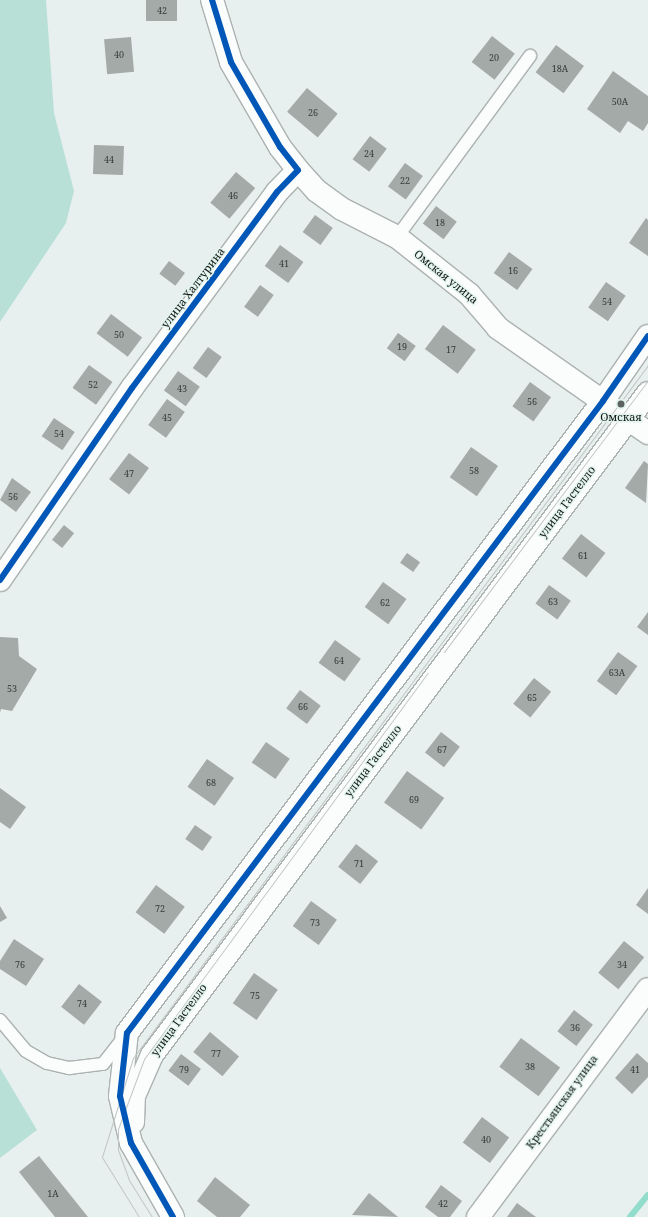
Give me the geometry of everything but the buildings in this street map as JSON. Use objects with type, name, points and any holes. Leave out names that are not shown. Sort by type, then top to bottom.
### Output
[{"type":"street","points":[[212,0],[231,62],[280,147],[298,170]]},
{"type":"street","name":"Омская улица","points":[[298,170],[317,191],[342,209],[397,237],[469,294],[498,328],[648,433]]},
{"type":"street","name":"улица Халтурина","points":[[0,580],[132,388],[277,192],[298,170]]},
{"type":"street","points":[[173,1217],[131,1143],[120,1096],[127,1033],[603,401],[648,336]]},
{"type":"street","name":"улица Гастелло","points":[[131,1143],[134,1096],[152,1055],[648,393]]},
{"type":"street","name":"Крестьянская улица","points":[[478,1217],[648,989]]},
{"type":"lane","points":[[397,237],[530,56]]},
{"type":"lane","points":[[0,1020],[26,1050],[47,1063],[69,1068],[103,1064],[127,1033]]},
{"type":"green space","points":[[0,0],[46,0],[54,113],[74,191],[66,223],[0,322]]},
{"type":"green space","points":[[0,1068],[37,1130],[0,1158]]},
{"type":"waterway","points":[[630,1217],[648,1195]]},
{"type":"tram line","points":[[139,1217],[102,1157],[133,1058],[648,365]]},
{"type":"tram line","points":[[444,652],[648,380]]},
{"type":"tram line","points":[[152,1217],[129,1180],[118,1149],[118,1129],[144,1059],[428,673]]},
{"type":"cycle path","points":[[0,580],[132,388],[277,192],[298,170],[280,147],[231,62],[212,0]]},
{"type":"cycle path","points":[[173,1217],[131,1143],[120,1096],[127,1033],[603,401],[648,336]]},
{"type":"place","name":"Омская","points":[[621,404]]}]
